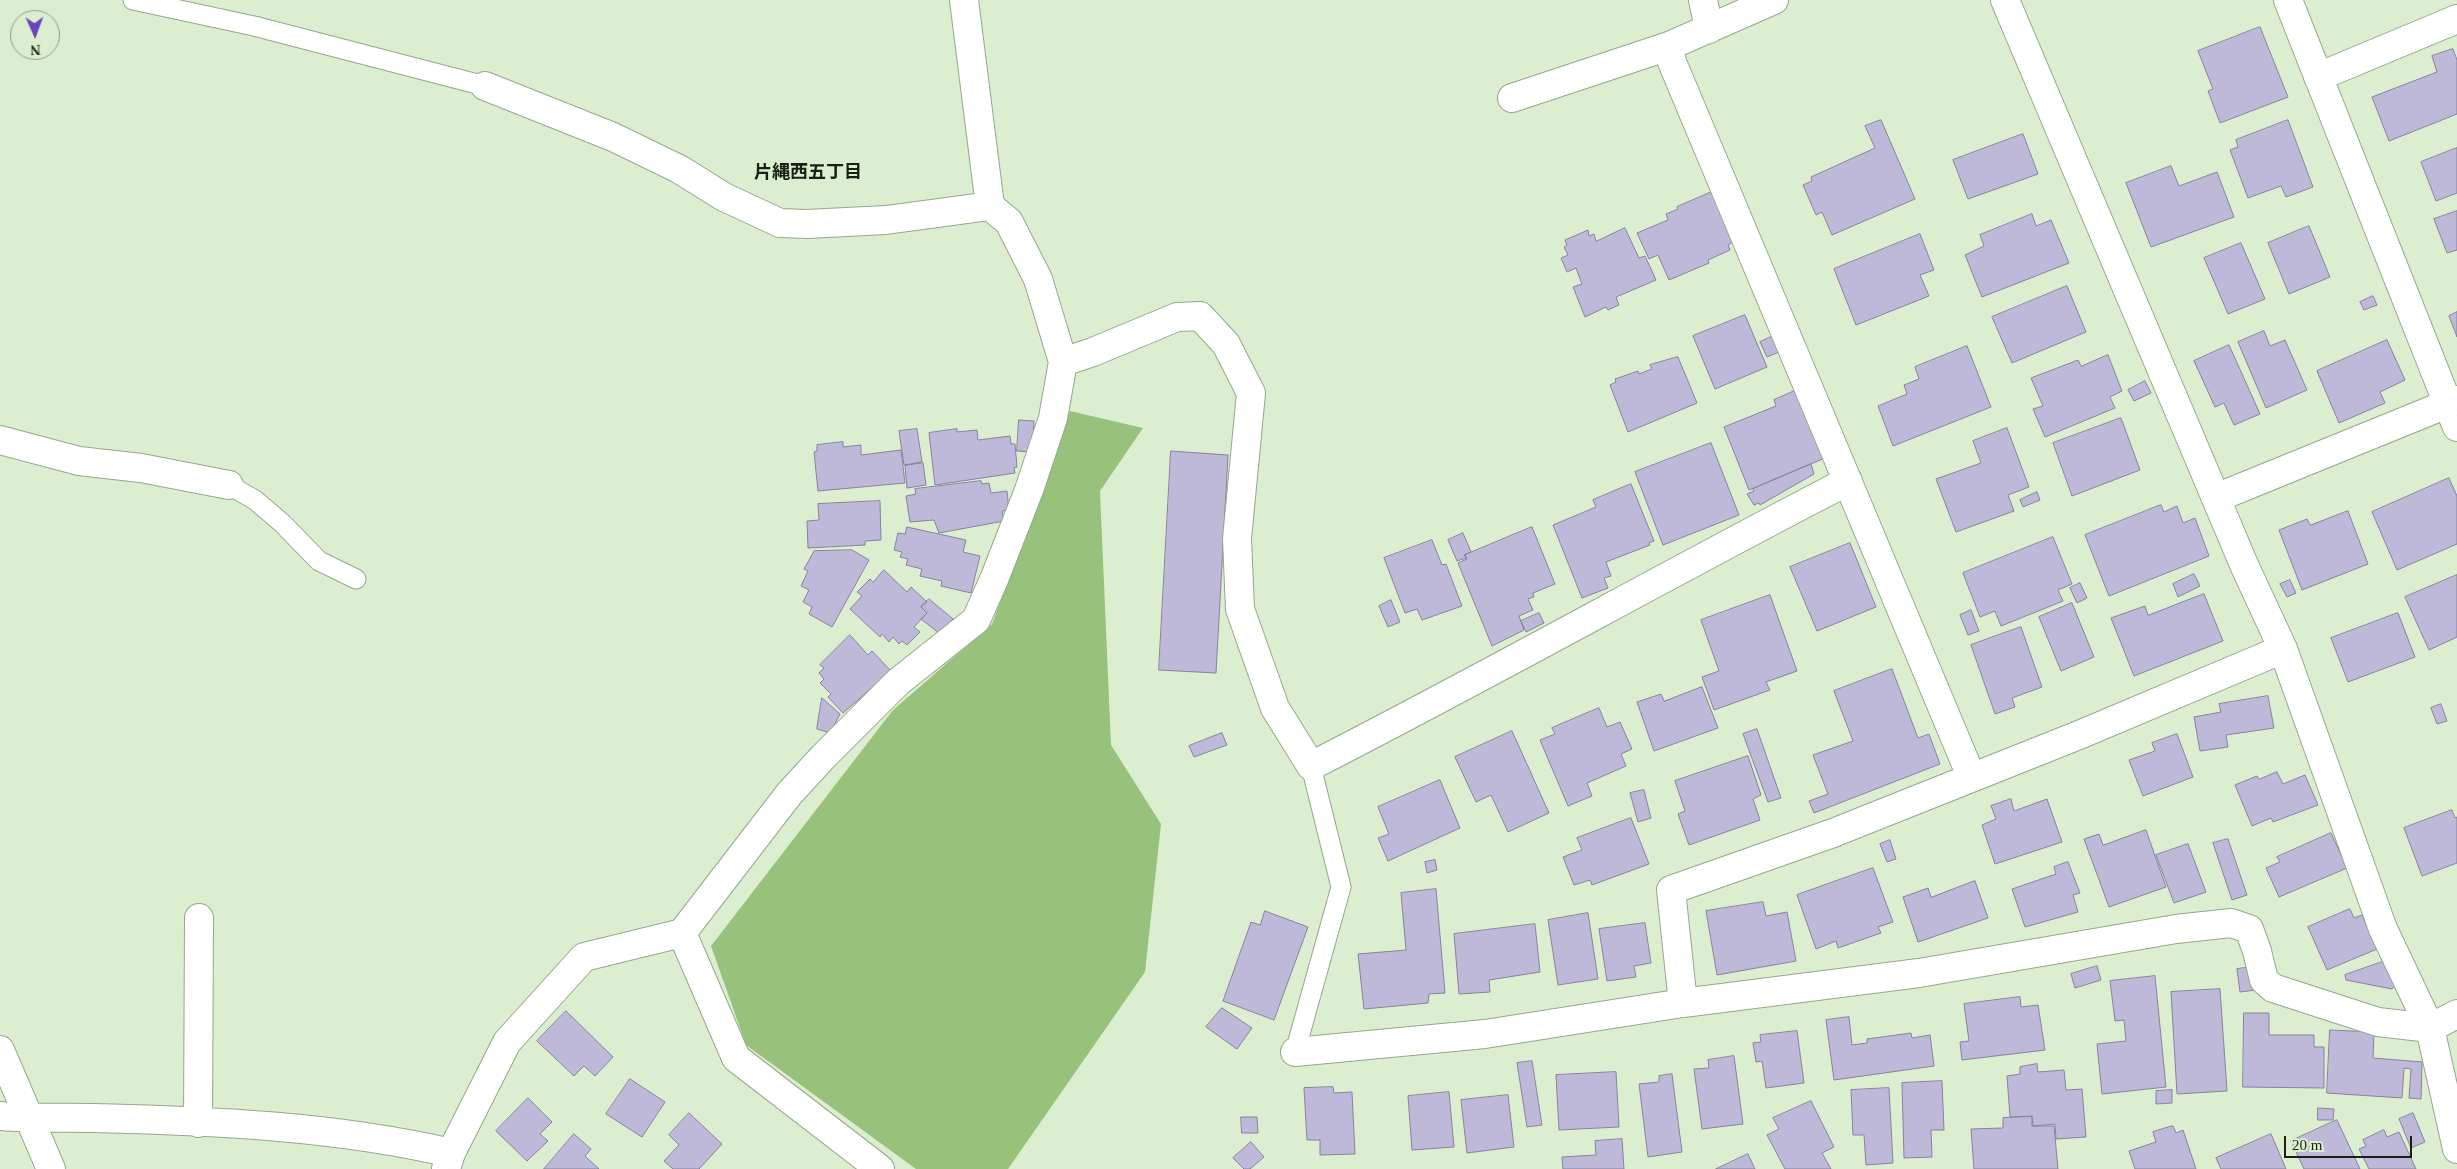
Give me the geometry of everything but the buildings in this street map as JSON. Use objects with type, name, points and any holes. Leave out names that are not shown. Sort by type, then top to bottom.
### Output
[{"type":"street","points":[[0,1116],[198,1122],[328,1131],[399,1141],[449,1161],[507,1042],[584,957],[682,933],[788,794],[898,682],[976,620],[1035,472],[1054,418],[1063,362],[1038,279],[1009,222],[990,206],[964,0]]},
{"type":"street","points":[[1702,0],[1709,29]]},
{"type":"street","points":[[1512,98],[1669,46],[1774,0]]},
{"type":"street","points":[[2005,0],[2216,498],[2283,649],[2383,930],[2430,1028],[2457,1149]]},
{"type":"street","points":[[2216,498],[2454,410],[2288,0]]},
{"type":"street","points":[[2318,77],[2457,19]]},
{"type":"street","points":[[1669,46],[1680,81],[1971,776]]},
{"type":"street","points":[[485,86],[613,137],[679,169],[724,197],[780,223],[807,224],[886,220],[990,206]]},
{"type":"street","points":[[1063,362],[1093,352],[1177,317],[1200,316],[1226,344],[1251,393],[1237,539],[1240,609],[1275,708],[1311,766],[1463,688],[1680,569],[1848,481]]},
{"type":"street","points":[[0,440],[79,461],[141,468],[229,485]]},
{"type":"street","points":[[1683,1003],[1671,890],[1833,833],[1971,776],[2088,731],[2283,649]]},
{"type":"street","points":[[198,1122],[199,918]]},
{"type":"street","points":[[1295,1052],[1485,1034],[1683,1003],[1911,974],[2176,929],[2231,924],[2249,929],[2264,980],[2273,988],[2378,1022],[2430,1028],[2457,1014]]},
{"type":"street","points":[[682,933],[736,1058],[880,1169]]},
{"type":"street","points":[[0,1050],[51,1169]]},
{"type":"lane","points":[[133,0],[254,26],[485,86]]},
{"type":"lane","points":[[229,485],[255,500],[282,523],[319,561],[356,579]]},
{"type":"lane","points":[[1295,1052],[1341,887],[1311,766]]},
{"type":"shaded area","points":[[1070,411],[1143,428],[1100,491],[1111,745],[1161,824],[1145,972],[1008,1169],[916,1169],[746,1045],[711,946],[893,710],[992,624]]},
{"type":"district","name":"片縄西五丁目","points":[[808,173]]}]
